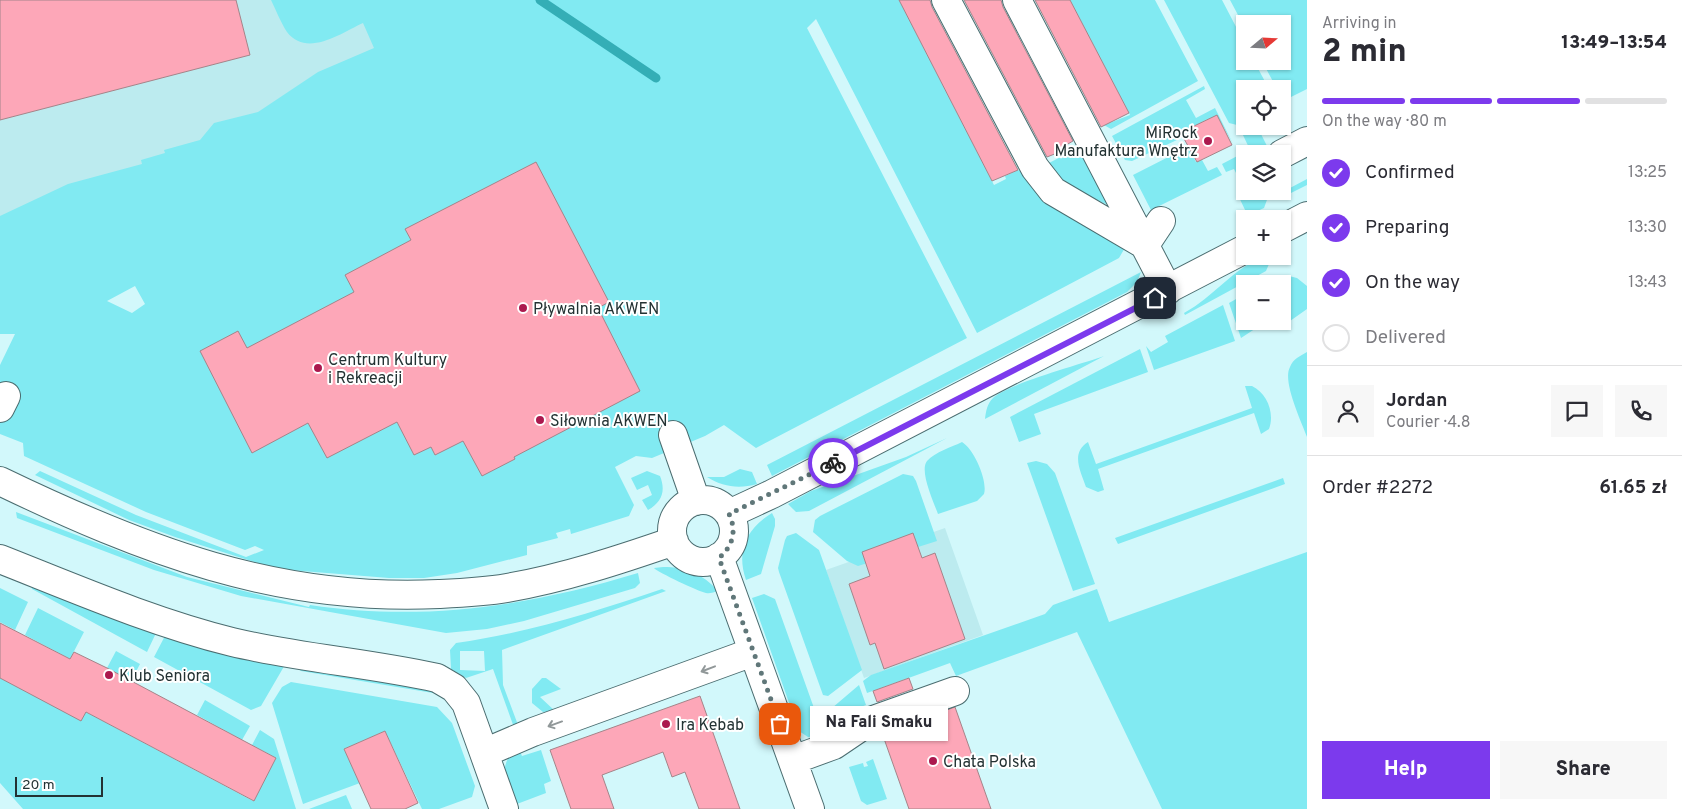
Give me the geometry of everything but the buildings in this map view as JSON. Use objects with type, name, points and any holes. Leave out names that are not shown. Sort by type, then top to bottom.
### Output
[{"type":"street","points":[[946,0],[1044,181],[1053,191],[1145,245]]},
{"type":"street","points":[[1018,0],[1168,290]]},
{"type":"street","points":[[1291,149],[1307,141]]},
{"type":"street","points":[[1291,224],[1307,216]]},
{"type":"street","points":[[1145,245],[1161,221]]},
{"type":"street","points":[[729,514],[772,494],[1236,254]]},
{"type":"street","points":[[673,435],[696,501]]},
{"type":"street","points":[[0,481],[115,532],[195,562],[276,583],[325,591],[372,595],[418,595],[504,589],[583,571],[674,541]]},
{"type":"street","points":[[696,501],[714,503],[729,514],[734,534],[729,548],[719,558],[711,561],[695,561],[681,553],[674,541],[672,527],[674,518],[680,510],[696,501]]},
{"type":"street","points":[[719,558],[810,809]]},
{"type":"street","points":[[0,559],[166,624],[293,655],[437,678],[454,688],[466,703],[504,809]]},
{"type":"street","points":[[484,753],[533,732],[753,652]]},
{"type":"street","points":[[793,760],[834,745],[868,722],[955,691]]},
{"type":"shaded area","points":[[0,0],[519,0],[0,245]]},
{"type":"shaded area","points":[[271,0],[899,0],[994,185],[1006,179],[1005,176],[1018,170],[1021,171],[1035,191],[1047,201],[1126,246],[1119,258],[977,333],[816,19],[807,28],[967,338],[756,448],[724,425],[705,436],[652,458],[636,456],[615,467],[634,505],[629,516],[571,534],[570,529],[556,533],[558,538],[527,546],[527,555],[457,573],[424,578],[389,578],[277,569],[175,537],[129,520],[35,475],[40,471],[136,515],[246,557],[264,550],[255,546],[245,550],[146,512],[24,456],[23,443],[0,434],[0,365],[15,334],[0,334],[0,216],[68,184],[142,164],[141,160],[165,153],[164,150],[200,140],[214,123],[258,112],[318,72],[374,48],[363,23],[324,41],[304,43],[295,39],[287,32]],"holes":[[[135,286],[145,304],[132,313],[107,301]]]},
{"type":"shaded area","points":[[1070,0],[1155,0],[1198,81],[1111,129],[1104,125],[1130,115]]},
{"type":"shaded area","points":[[1164,0],[1222,0],[1236,27],[1236,70],[1259,70],[1264,80],[1236,80],[1236,125],[1229,123]]},
{"type":"shaded area","points":[[1230,0],[1307,0],[1307,89],[1291,97],[1291,80],[1272,80],[1267,70],[1291,70],[1291,15],[1238,15]]},
{"type":"shaded area","points":[[1204,86],[1205,89],[1186,100],[1196,118],[1215,108],[1233,144],[1219,119],[1208,119],[1193,127],[1194,132],[1132,161],[1125,160],[1112,136]]},
{"type":"shaded area","points":[[1243,135],[1262,135],[1266,145],[1248,145]]},
{"type":"shaded area","points":[[1080,147],[1110,206],[1068,184],[1060,178],[1049,163]]},
{"type":"shaded area","points":[[1188,147],[1196,162],[1202,160],[1208,171],[1217,167],[1222,175],[1151,210],[1133,175]]},
{"type":"shaded area","points":[[1236,157],[1236,173],[1234,169],[1226,172],[1222,164]]},
{"type":"shaded area","points":[[1307,179],[1307,185],[1291,193],[1291,187]]},
{"type":"shaded area","points":[[1240,200],[1267,200],[1264,208],[1260,210],[1245,210]]},
{"type":"shaded area","points":[[1248,265],[1269,265],[1266,271],[1259,275],[1236,275],[1236,287],[1185,315],[1184,313],[1205,299]]},
{"type":"shaded area","points":[[1141,272],[1137,282],[1127,292],[772,476],[767,465]]},
{"type":"shaded area","points":[[1291,276],[1297,278],[1307,286],[1307,309],[1291,320]]},
{"type":"shaded area","points":[[1236,299],[1236,323],[1229,303]]},
{"type":"shaded area","points":[[1223,305],[1235,341],[1154,370],[1146,346],[1151,352],[1168,342],[1165,336]]},
{"type":"shaded area","points":[[1238,330],[1253,330],[1241,338]]},
{"type":"shaded area","points":[[1140,349],[1148,372],[1034,414],[1041,434],[1019,442],[1010,417]]},
{"type":"shaded area","points":[[1307,352],[1307,437],[1290,391],[1288,373],[1293,362]]},
{"type":"shaded area","points":[[1104,356],[985,419],[989,403],[1001,393],[1028,381]]},
{"type":"shaded area","points":[[1245,386],[1252,386],[1266,398],[1271,417],[1269,429],[1261,434],[1254,413],[1098,469],[1104,490],[1098,492],[1086,487],[1078,463],[1078,457],[1083,446],[1088,442],[1096,464],[1252,408]]},
{"type":"shaded area","points":[[947,438],[809,511],[796,512],[788,504],[811,491],[906,457]]},
{"type":"shaded area","points":[[962,442],[971,451],[979,466],[984,481],[984,494],[977,501],[938,514],[928,487],[925,466],[927,461],[934,455]]},
{"type":"shaded area","points":[[1036,461],[1047,464],[1055,473],[1095,584],[1073,591],[1027,463]]},
{"type":"shaded area","points":[[740,469],[752,472],[757,484],[731,486],[707,477],[724,477]]},
{"type":"shaded area","points":[[647,471],[660,476],[663,487],[660,500],[648,510],[642,500],[652,495],[648,485],[637,490],[631,478]]},
{"type":"shaded area","points":[[903,474],[913,476],[916,481],[937,541],[858,566],[847,561],[813,532],[815,520],[820,516]]},
{"type":"shaded area","points":[[1283,478],[1285,484],[1118,544],[1115,538]]},
{"type":"shaded area","points":[[16,512],[187,577],[309,607],[310,605],[394,612],[435,611],[476,608],[516,602],[597,585],[638,573],[640,583],[635,588],[524,621],[487,629],[446,633],[241,596],[154,570],[17,518]]},
{"type":"shaded area","points":[[772,513],[775,519],[775,526],[761,574],[746,580],[742,560],[746,542],[756,526]]},
{"type":"shaded area","points":[[945,528],[983,635],[864,678],[826,570]]},
{"type":"shaded area","points":[[796,533],[819,550],[862,670],[828,696],[823,695],[778,568],[787,536]]},
{"type":"shaded area","points":[[1307,552],[1307,809],[1162,809],[1077,632],[956,676],[950,663],[867,693],[863,681],[871,675],[1045,614],[1053,605],[1097,589],[1109,622]]},
{"type":"shaded area","points":[[654,568],[679,568],[694,573],[706,580],[718,591],[702,592]]},
{"type":"shaded area","points":[[31,585],[157,631],[147,652],[32,589]]},
{"type":"shaded area","points":[[0,588],[28,602],[15,630],[0,622]]},
{"type":"shaded area","points":[[662,589],[666,591],[502,650],[503,685],[518,725],[516,733],[493,669],[466,678],[451,669],[450,650],[456,643],[534,628],[586,614]],"holes":[[[460,651],[484,651],[485,671],[460,670]]]},
{"type":"shaded area","points":[[764,594],[775,599],[824,736],[808,737],[799,731],[752,598]]},
{"type":"shaded area","points":[[38,608],[84,632],[70,659],[25,635]]},
{"type":"shaded area","points":[[166,634],[286,663],[261,706],[251,710],[154,657]]},
{"type":"shaded area","points":[[116,651],[140,664],[131,681],[107,668]]},
{"type":"shaded area","points":[[294,665],[429,688],[439,694],[301,671]]},
{"type":"shaded area","points":[[0,678],[86,712],[253,801],[276,758],[252,745],[260,730],[274,739],[296,809],[23,809],[0,783]]},
{"type":"shaded area","points":[[542,678],[546,678],[561,689],[540,697],[555,711],[543,712],[532,703],[532,689]]},
{"type":"shaded area","points":[[291,682],[437,707],[452,723],[475,786],[472,797],[439,809],[422,809],[385,731],[344,749],[360,783],[303,804],[272,703],[282,687]]},
{"type":"shaded area","points":[[859,685],[866,705],[845,713],[836,732],[831,717],[832,708]]},
{"type":"shaded area","points":[[205,700],[250,726],[242,740],[197,715]]},
{"type":"shaded area","points":[[519,749],[522,756],[541,750],[551,781],[544,784],[546,793],[509,807],[504,775],[505,767],[507,760]]},
{"type":"shaded area","points":[[873,759],[887,799],[867,805],[861,801],[849,767],[863,763],[864,767],[868,766],[866,762]]},
{"type":"shaded area","points":[[346,795],[352,809],[309,809]]},
{"type":"waterway","points":[[540,0],[656,78]]},
{"type":"way so far","points":[[780,724],[719,558],[729,548],[734,534],[729,514],[833,463]]},
{"type":"place","name":"MiRock Manufaktura Wnętrz","points":[[1208,141]]},
{"type":"place","name":"Pływalnia AKWEN","points":[[523,308]]},
{"type":"place","name":"Centrum Kultury i Rekreacji","points":[[318,368]]},
{"type":"place","name":"Siłownia AKWEN","points":[[540,420]]},
{"type":"place","name":"Klub Seniora","points":[[109,675]]},
{"type":"place","name":"Ira Kebab","points":[[666,724]]},
{"type":"place","name":"Na Fali Smaku","points":[[780,724]]},
{"type":"place","name":"Chata Polska","points":[[933,761]]},
{"type":"route","points":[[833,463],[1155,298]]}]
